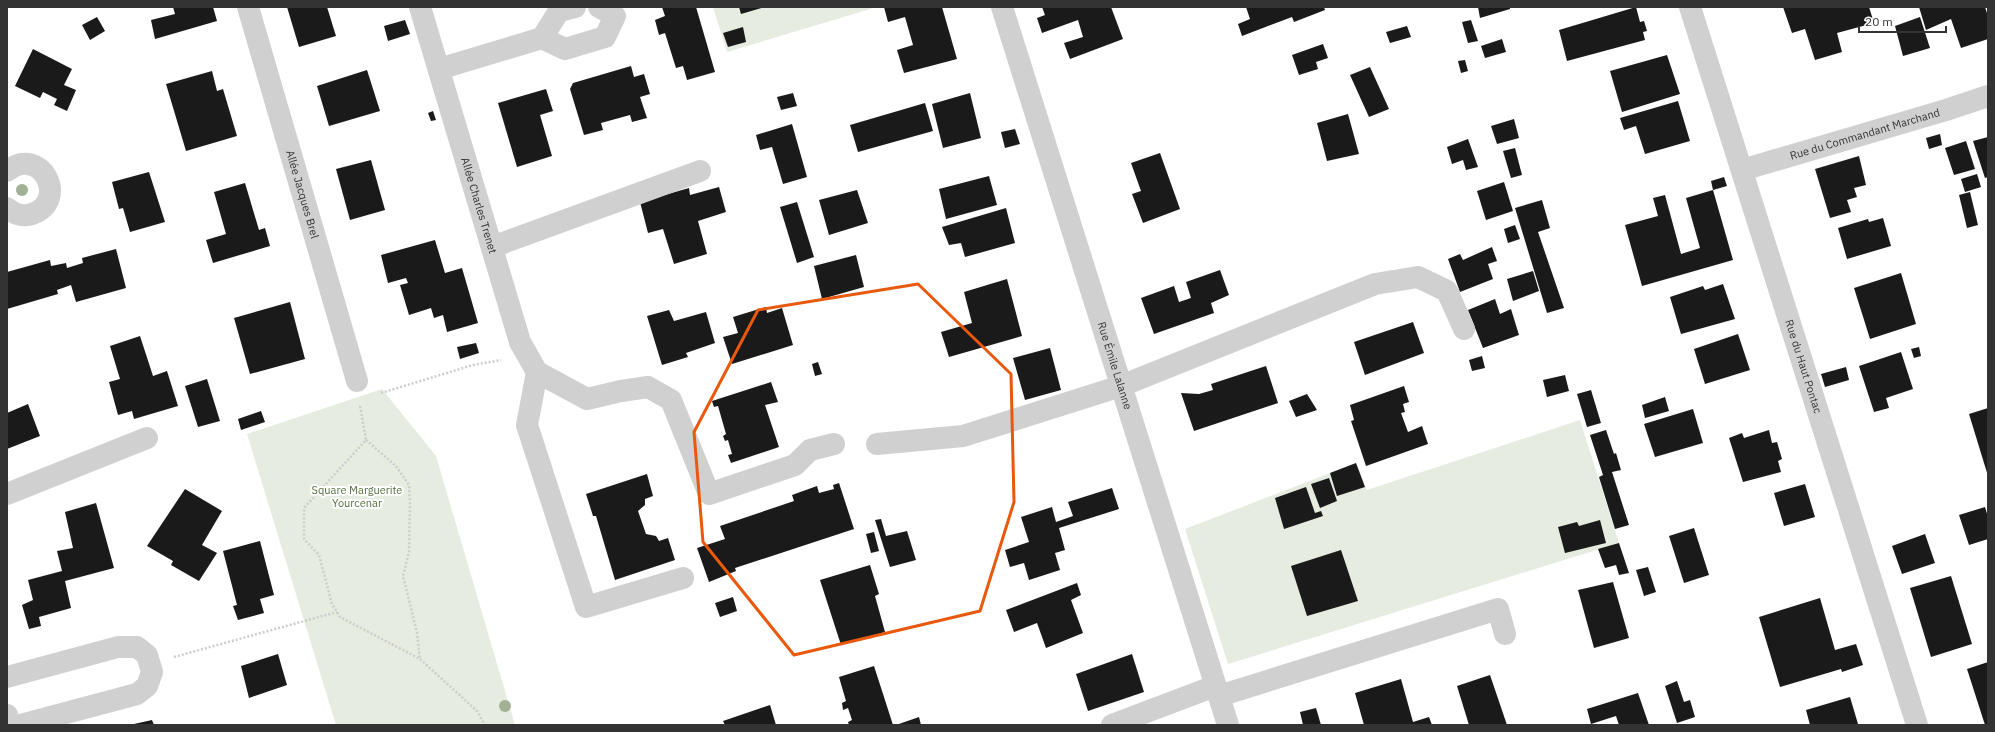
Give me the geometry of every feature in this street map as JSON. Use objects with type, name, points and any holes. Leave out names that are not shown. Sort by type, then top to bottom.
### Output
[{"type":"street","name":"Allée Jacques Brel","points":[[248,7],[358,390]]},
{"type":"street","name":"Allée Charles Trenet","points":[[420,7],[523,347],[537,372]]},
{"type":"street","points":[[439,70],[542,38],[559,11],[574,7]]},
{"type":"street","points":[[542,38],[565,49],[605,36],[615,16],[599,7]]},
{"type":"street","name":"Rue Émile Lalanne","points":[[1002,7],[1120,386],[1228,725]]},
{"type":"street","name":"Rue du Haut Pontac","points":[[1690,7],[1917,725]]},
{"type":"street","name":"Rue du Commandant Marchand","points":[[1742,170],[1946,110],[1988,96]]},
{"type":"street","points":[[7,171],[24,164],[33,165],[47,176],[51,192],[44,207],[30,215],[14,213],[7,208]]},
{"type":"street","points":[[492,247],[700,171]]},
{"type":"street","points":[[877,444],[963,436],[1120,386],[1375,284],[1418,277],[1447,291],[1464,329]]},
{"type":"street","points":[[683,578],[586,607],[527,425],[537,372],[587,399],[621,391],[648,387],[671,400],[709,494],[795,465],[810,450],[834,444]]},
{"type":"street","points":[[7,494],[147,438]]},
{"type":"street","points":[[1112,725],[1217,691],[1498,610],[1505,634]]},
{"type":"street","points":[[7,677],[118,647],[137,647],[147,656],[152,672],[147,686],[137,694],[21,725]]},
{"type":"street","points":[[7,715],[10,725]]},
{"type":"path","points":[[420,659],[417,633],[403,576],[409,552],[409,485],[396,466],[366,440],[358,390],[502,360],[523,347]]},
{"type":"path","points":[[366,440],[304,508],[304,539],[319,555],[332,604],[340,617],[420,659],[477,711],[485,725]]},
{"type":"path","points":[[149,664],[337,612]]},
{"type":"highlighted area","points":[[918,284],[1011,374],[1014,502],[980,611],[794,655],[703,542],[694,432],[758,310]]},
{"type":"green space","points":[[713,7],[877,7],[727,52]]},
{"type":"green space","name":"Square Marguerite Yourcenar","points":[[382,389],[436,456],[515,725],[336,725],[247,434]]},
{"type":"green space","points":[[1580,420],[1619,543],[1228,664],[1185,529],[1356,463],[1367,490]]},
{"type":"building","points":[[173,7],[213,7],[217,21],[155,39],[151,20],[175,14]]},
{"type":"building","points":[[287,7],[327,7],[336,36],[299,47]]},
{"type":"building","points":[[662,7],[696,7],[715,72],[687,80],[683,66],[676,68],[665,33],[659,35],[655,20],[665,16]]},
{"type":"building","points":[[739,7],[765,7],[741,14]]},
{"type":"building","points":[[884,7],[942,7],[957,59],[904,73],[897,50],[913,45],[905,17],[888,22]]},
{"type":"building","points":[[1042,7],[1111,7],[1123,39],[1070,59],[1064,43],[1083,37],[1078,20],[1042,33],[1037,18],[1045,15]]},
{"type":"building","points":[[1246,7],[1324,7],[1325,10],[1294,22],[1292,17],[1242,36],[1238,24],[1250,19]]},
{"type":"building","points":[[1478,7],[1510,7],[1510,9],[1480,18]]},
{"type":"building","points":[[1636,7],[1640,22],[1644,21],[1647,31],[1643,32],[1645,40],[1567,61],[1559,30]]},
{"type":"building","points":[[1783,7],[1869,7],[1874,23],[1837,33],[1842,52],[1815,60],[1805,29],[1792,33]]},
{"type":"building","points":[[1919,7],[1985,7],[1988,16],[1988,39],[1961,48],[1951,19],[1926,30]]},
{"type":"building","points":[[97,17],[105,31],[90,40],[82,25]]},
{"type":"building","points":[[1920,17],[1930,48],[1903,56],[1895,26]]},
{"type":"building","points":[[405,20],[410,34],[388,41],[384,26]]},
{"type":"building","points":[[1471,20],[1478,41],[1468,43],[1462,22]]},
{"type":"building","points":[[1407,26],[1411,37],[1390,43],[1386,32]]},
{"type":"building","points":[[743,27],[746,42],[728,47],[723,33]]},
{"type":"building","points":[[1502,39],[1506,52],[1485,58],[1481,46]]},
{"type":"building","points":[[1323,44],[1328,58],[1316,62],[1318,69],[1299,75],[1292,55]]},
{"type":"building","points":[[33,49],[72,69],[64,85],[76,90],[67,111],[54,105],[57,99],[43,92],[40,98],[15,86]]},
{"type":"building","points":[[1667,55],[1680,94],[1622,112],[1610,71]]},
{"type":"building","points":[[1465,60],[1468,71],[1461,73],[1458,61]]},
{"type":"building","points":[[631,66],[634,77],[644,74],[650,94],[640,97],[647,118],[632,122],[630,115],[601,123],[603,130],[584,135],[570,89],[573,83]]},
{"type":"building","points":[[1370,67],[1389,109],[1369,117],[1350,75]]},
{"type":"building","points":[[367,70],[380,111],[329,126],[317,86]]},
{"type":"building","points":[[212,71],[217,91],[223,89],[237,136],[186,151],[166,84]]},
{"type":"building","points":[[546,89],[553,111],[540,115],[552,156],[517,167],[498,103]]},
{"type":"building","points":[[793,93],[797,106],[781,110],[777,97]]},
{"type":"building","points":[[970,93],[981,138],[943,148],[932,104]]},
{"type":"building","points":[[1678,101],[1690,141],[1645,154],[1636,126],[1624,130],[1620,118]]},
{"type":"building","points":[[925,103],[933,131],[858,152],[850,125]]},
{"type":"building","points":[[433,111],[436,120],[431,121],[428,113]]},
{"type":"building","points":[[1348,114],[1359,154],[1327,161],[1317,123]]},
{"type":"building","points":[[1514,119],[1519,138],[1497,144],[1491,126]]},
{"type":"building","points":[[792,124],[807,177],[783,184],[772,147],[760,150],[756,135]]},
{"type":"building","points":[[1015,129],[1020,144],[1005,148],[1001,132]]},
{"type":"building","points":[[1940,134],[1942,145],[1929,149],[1926,138]]},
{"type":"building","points":[[1988,137],[1988,177],[1985,178],[1973,141]]},
{"type":"building","points":[[1468,139],[1478,167],[1466,170],[1463,160],[1452,164],[1447,147]]},
{"type":"building","points":[[1966,141],[1975,169],[1954,175],[1945,148]]},
{"type":"building","points":[[1515,148],[1522,175],[1511,178],[1503,151]]},
{"type":"building","points":[[1160,153],[1180,209],[1143,223],[1132,194],[1141,191],[1131,163]]},
{"type":"building","points":[[1859,156],[1866,185],[1854,188],[1857,197],[1847,200],[1851,212],[1830,218],[1815,169]]},
{"type":"building","points":[[371,160],[385,210],[350,220],[336,169]]},
{"type":"building","points":[[149,172],[165,222],[130,232],[123,208],[119,209],[112,182]]},
{"type":"building","points":[[1977,174],[1981,187],[1965,192],[1961,179]]},
{"type":"building","points":[[989,176],[997,205],[946,219],[939,189]]},
{"type":"building","points":[[1724,177],[1727,186],[1713,190],[1711,181]]},
{"type":"building","points":[[1504,182],[1513,211],[1486,220],[1477,191]]},
{"type":"building","points":[[245,183],[259,230],[265,228],[270,246],[213,263],[206,240],[226,234],[214,192]]},
{"type":"building","points":[[719,187],[726,212],[698,221],[707,254],[674,264],[663,229],[648,233],[640,202],[689,188],[690,195]]},
{"type":"building","points":[[857,190],[868,223],[829,235],[819,200]]},
{"type":"building","points":[[1713,190],[1733,260],[1642,286],[1625,225],[1658,216],[1653,198],[1665,195],[1681,254],[1700,248],[1686,198]]},
{"type":"building","points":[[1970,192],[1978,225],[1967,228],[1959,195]]},
{"type":"building","points":[[1542,200],[1550,228],[1538,232],[1564,308],[1547,313],[1515,208]]},
{"type":"building","points":[[797,202],[814,257],[797,263],[780,207]]},
{"type":"building","points":[[1006,208],[1015,243],[965,257],[961,243],[949,245],[942,227]]},
{"type":"building","points":[[1883,218],[1891,246],[1847,259],[1838,228],[1868,219],[1869,222]]},
{"type":"building","points":[[1515,225],[1520,239],[1508,243],[1504,229]]},
{"type":"building","points":[[435,240],[445,273],[462,268],[478,323],[447,332],[443,315],[434,318],[431,308],[409,315],[400,285],[408,283],[406,278],[388,283],[381,255]]},
{"type":"building","points":[[1492,247],[1497,261],[1488,264],[1493,279],[1460,292],[1448,259],[1460,254],[1463,260]]},
{"type":"building","points":[[116,249],[126,288],[76,302],[71,285],[57,290],[58,294],[7,309],[7,272],[50,260],[51,266],[66,263],[67,268],[83,263],[82,258]]},
{"type":"building","points":[[856,255],[864,287],[822,299],[814,266]]},
{"type":"building","points":[[1220,270],[1229,295],[1211,303],[1214,313],[1154,334],[1141,298],[1174,286],[1179,302],[1191,298],[1186,282]]},
{"type":"building","points":[[1533,271],[1539,291],[1513,301],[1507,279]]},
{"type":"building","points":[[1901,273],[1916,324],[1870,339],[1854,288]]},
{"type":"building","points":[[1007,279],[1022,336],[949,357],[941,332],[972,323],[964,292]]},
{"type":"building","points":[[1723,284],[1735,319],[1681,334],[1670,297],[1703,286],[1705,290]]},
{"type":"building","points":[[1495,299],[1500,314],[1511,309],[1519,335],[1483,348],[1468,310]]},
{"type":"building","points":[[290,302],[305,359],[250,374],[234,318]]},
{"type":"building","points":[[766,307],[767,313],[782,308],[793,345],[732,364],[723,337],[738,333],[733,317]]},
{"type":"building","points":[[669,310],[674,321],[706,312],[715,343],[686,353],[688,357],[662,365],[647,316]]},
{"type":"building","points":[[1413,322],[1424,353],[1365,375],[1354,342]]},
{"type":"building","points":[[1738,334],[1750,370],[1705,384],[1694,349]]},
{"type":"building","points":[[140,336],[153,376],[167,371],[178,406],[134,419],[132,411],[118,415],[109,382],[120,379],[110,346]]},
{"type":"building","points":[[476,343],[479,353],[460,359],[457,347]]},
{"type":"building","points":[[1919,347],[1921,356],[1914,358],[1911,349]]},
{"type":"building","points":[[1050,348],[1061,390],[1025,400],[1013,358]]},
{"type":"building","points":[[1901,352],[1913,389],[1886,398],[1889,408],[1874,412],[1859,366]]},
{"type":"building","points":[[1482,356],[1485,368],[1472,371],[1469,360]]},
{"type":"building","points":[[818,362],[822,374],[815,376],[812,364]]},
{"type":"building","points":[[1266,366],[1278,403],[1194,431],[1181,393],[1199,394],[1213,390],[1211,384]]},
{"type":"building","points":[[1846,367],[1849,380],[1825,387],[1821,374]]},
{"type":"building","points":[[1565,375],[1569,391],[1547,397],[1543,380]]},
{"type":"building","points":[[207,379],[220,421],[198,427],[185,386]]},
{"type":"building","points":[[771,382],[778,402],[765,405],[779,447],[731,463],[728,455],[732,454],[728,440],[725,441],[723,436],[726,434],[718,406],[714,407],[712,401]]},
{"type":"building","points":[[1404,386],[1409,402],[1403,404],[1405,412],[1401,413],[1408,432],[1422,426],[1428,444],[1366,466],[1351,421],[1354,420],[1350,405]]},
{"type":"building","points":[[1591,390],[1601,423],[1587,427],[1577,394]]},
{"type":"building","points":[[1307,394],[1317,410],[1296,417],[1289,401]]},
{"type":"building","points":[[1665,397],[1669,411],[1645,418],[1642,405]]},
{"type":"building","points":[[28,404],[40,436],[7,449],[7,413]]},
{"type":"building","points":[[1988,408],[1988,476],[1969,414]]},
{"type":"building","points":[[1693,409],[1703,443],[1655,457],[1644,424]]},
{"type":"building","points":[[261,411],[265,422],[241,430],[238,419]]},
{"type":"building","points":[[1606,430],[1614,454],[1616,453],[1621,470],[1612,472],[1629,525],[1615,529],[1599,477],[1603,475],[1590,435]]},
{"type":"building","points":[[1769,430],[1772,443],[1777,442],[1782,459],[1778,461],[1781,472],[1743,482],[1729,438],[1742,433],[1744,438]]},
{"type":"building","points":[[1356,463],[1365,487],[1337,496],[1330,473]]},
{"type":"building","points":[[647,474],[653,496],[645,499],[645,505],[638,511],[646,534],[656,536],[659,541],[668,538],[675,560],[615,580],[596,516],[593,516],[586,494]]},
{"type":"building","points":[[1329,478],[1337,501],[1320,508],[1311,484]]},
{"type":"building","points":[[839,483],[854,529],[735,568],[736,571],[709,582],[697,548],[725,539],[720,526],[794,501],[792,495],[817,486],[819,493],[834,489],[833,485]]},
{"type":"building","points":[[1805,484],[1815,517],[1784,526],[1774,493]]},
{"type":"building","points":[[1306,487],[1315,513],[1321,511],[1323,516],[1284,529],[1275,498]]},
{"type":"building","points":[[1112,488],[1119,509],[1059,528],[1065,550],[1055,553],[1060,570],[1029,580],[1024,563],[1010,567],[1005,550],[1029,542],[1021,517],[1052,507],[1056,522],[1073,516],[1068,502]]},
{"type":"building","points":[[185,489],[222,511],[202,545],[217,553],[199,581],[171,565],[173,561],[147,546]]},
{"type":"building","points":[[96,503],[114,568],[65,581],[71,608],[39,617],[41,626],[29,629],[22,605],[33,600],[28,580],[62,571],[57,551],[73,548],[65,512]]},
{"type":"building","points":[[1985,507],[1988,517],[1988,539],[1969,545],[1959,515]]},
{"type":"building","points":[[881,519],[886,536],[907,531],[916,560],[890,567],[875,520]]},
{"type":"building","points":[[1600,520],[1606,543],[1565,553],[1558,527],[1577,522],[1579,526]]},
{"type":"building","points":[[1694,528],[1709,575],[1684,583],[1669,536]]},
{"type":"building","points":[[874,532],[879,551],[871,553],[866,534]]},
{"type":"building","points":[[1925,534],[1935,563],[1902,574],[1892,546]]},
{"type":"building","points":[[260,541],[274,595],[260,599],[264,613],[238,620],[233,606],[237,605],[223,551]]},
{"type":"building","points":[[1619,543],[1629,573],[1619,575],[1616,565],[1605,568],[1598,549]]},
{"type":"building","points":[[1341,550],[1358,601],[1307,616],[1291,566]]},
{"type":"building","points":[[870,565],[879,594],[875,596],[885,632],[841,645],[820,580]]},
{"type":"building","points":[[1648,567],[1656,592],[1644,596],[1636,570]]},
{"type":"building","points":[[1951,576],[1972,644],[1931,657],[1910,588]]},
{"type":"building","points":[[1613,582],[1629,638],[1594,648],[1578,590]]},
{"type":"building","points":[[1077,583],[1081,595],[1071,600],[1083,633],[1046,648],[1037,623],[1014,632],[1006,610]]},
{"type":"building","points":[[733,597],[737,611],[720,617],[715,603]]},
{"type":"building","points":[[1820,598],[1835,650],[1856,644],[1863,665],[1842,672],[1841,669],[1780,687],[1759,617]]},
{"type":"building","points":[[278,654],[287,685],[249,698],[241,666]]},
{"type":"building","points":[[1132,654],[1144,692],[1088,711],[1076,674]]},
{"type":"building","points":[[1988,662],[1988,725],[1985,725],[1967,669]]},
{"type":"building","points":[[874,666],[893,725],[849,725],[848,722],[852,720],[848,708],[843,710],[842,703],[846,701],[839,677]]},
{"type":"building","points":[[1490,675],[1507,725],[1469,725],[1457,686]]},
{"type":"building","points":[[1401,679],[1413,722],[1429,717],[1432,725],[1364,725],[1355,693]]},
{"type":"building","points":[[1677,681],[1684,702],[1690,700],[1695,717],[1677,723],[1665,686]]},
{"type":"building","points":[[1638,693],[1649,725],[1619,725],[1616,716],[1591,724],[1587,709]]},
{"type":"building","points":[[1850,697],[1858,724],[1810,725],[1806,710]]},
{"type":"building","points":[[770,705],[776,725],[725,725],[723,721]]},
{"type":"building","points":[[1316,708],[1321,725],[1303,725],[1300,712]]},
{"type":"building","points":[[919,717],[921,725],[896,725]]},
{"type":"building","points":[[152,720],[154,725],[134,725],[134,724]]}]
